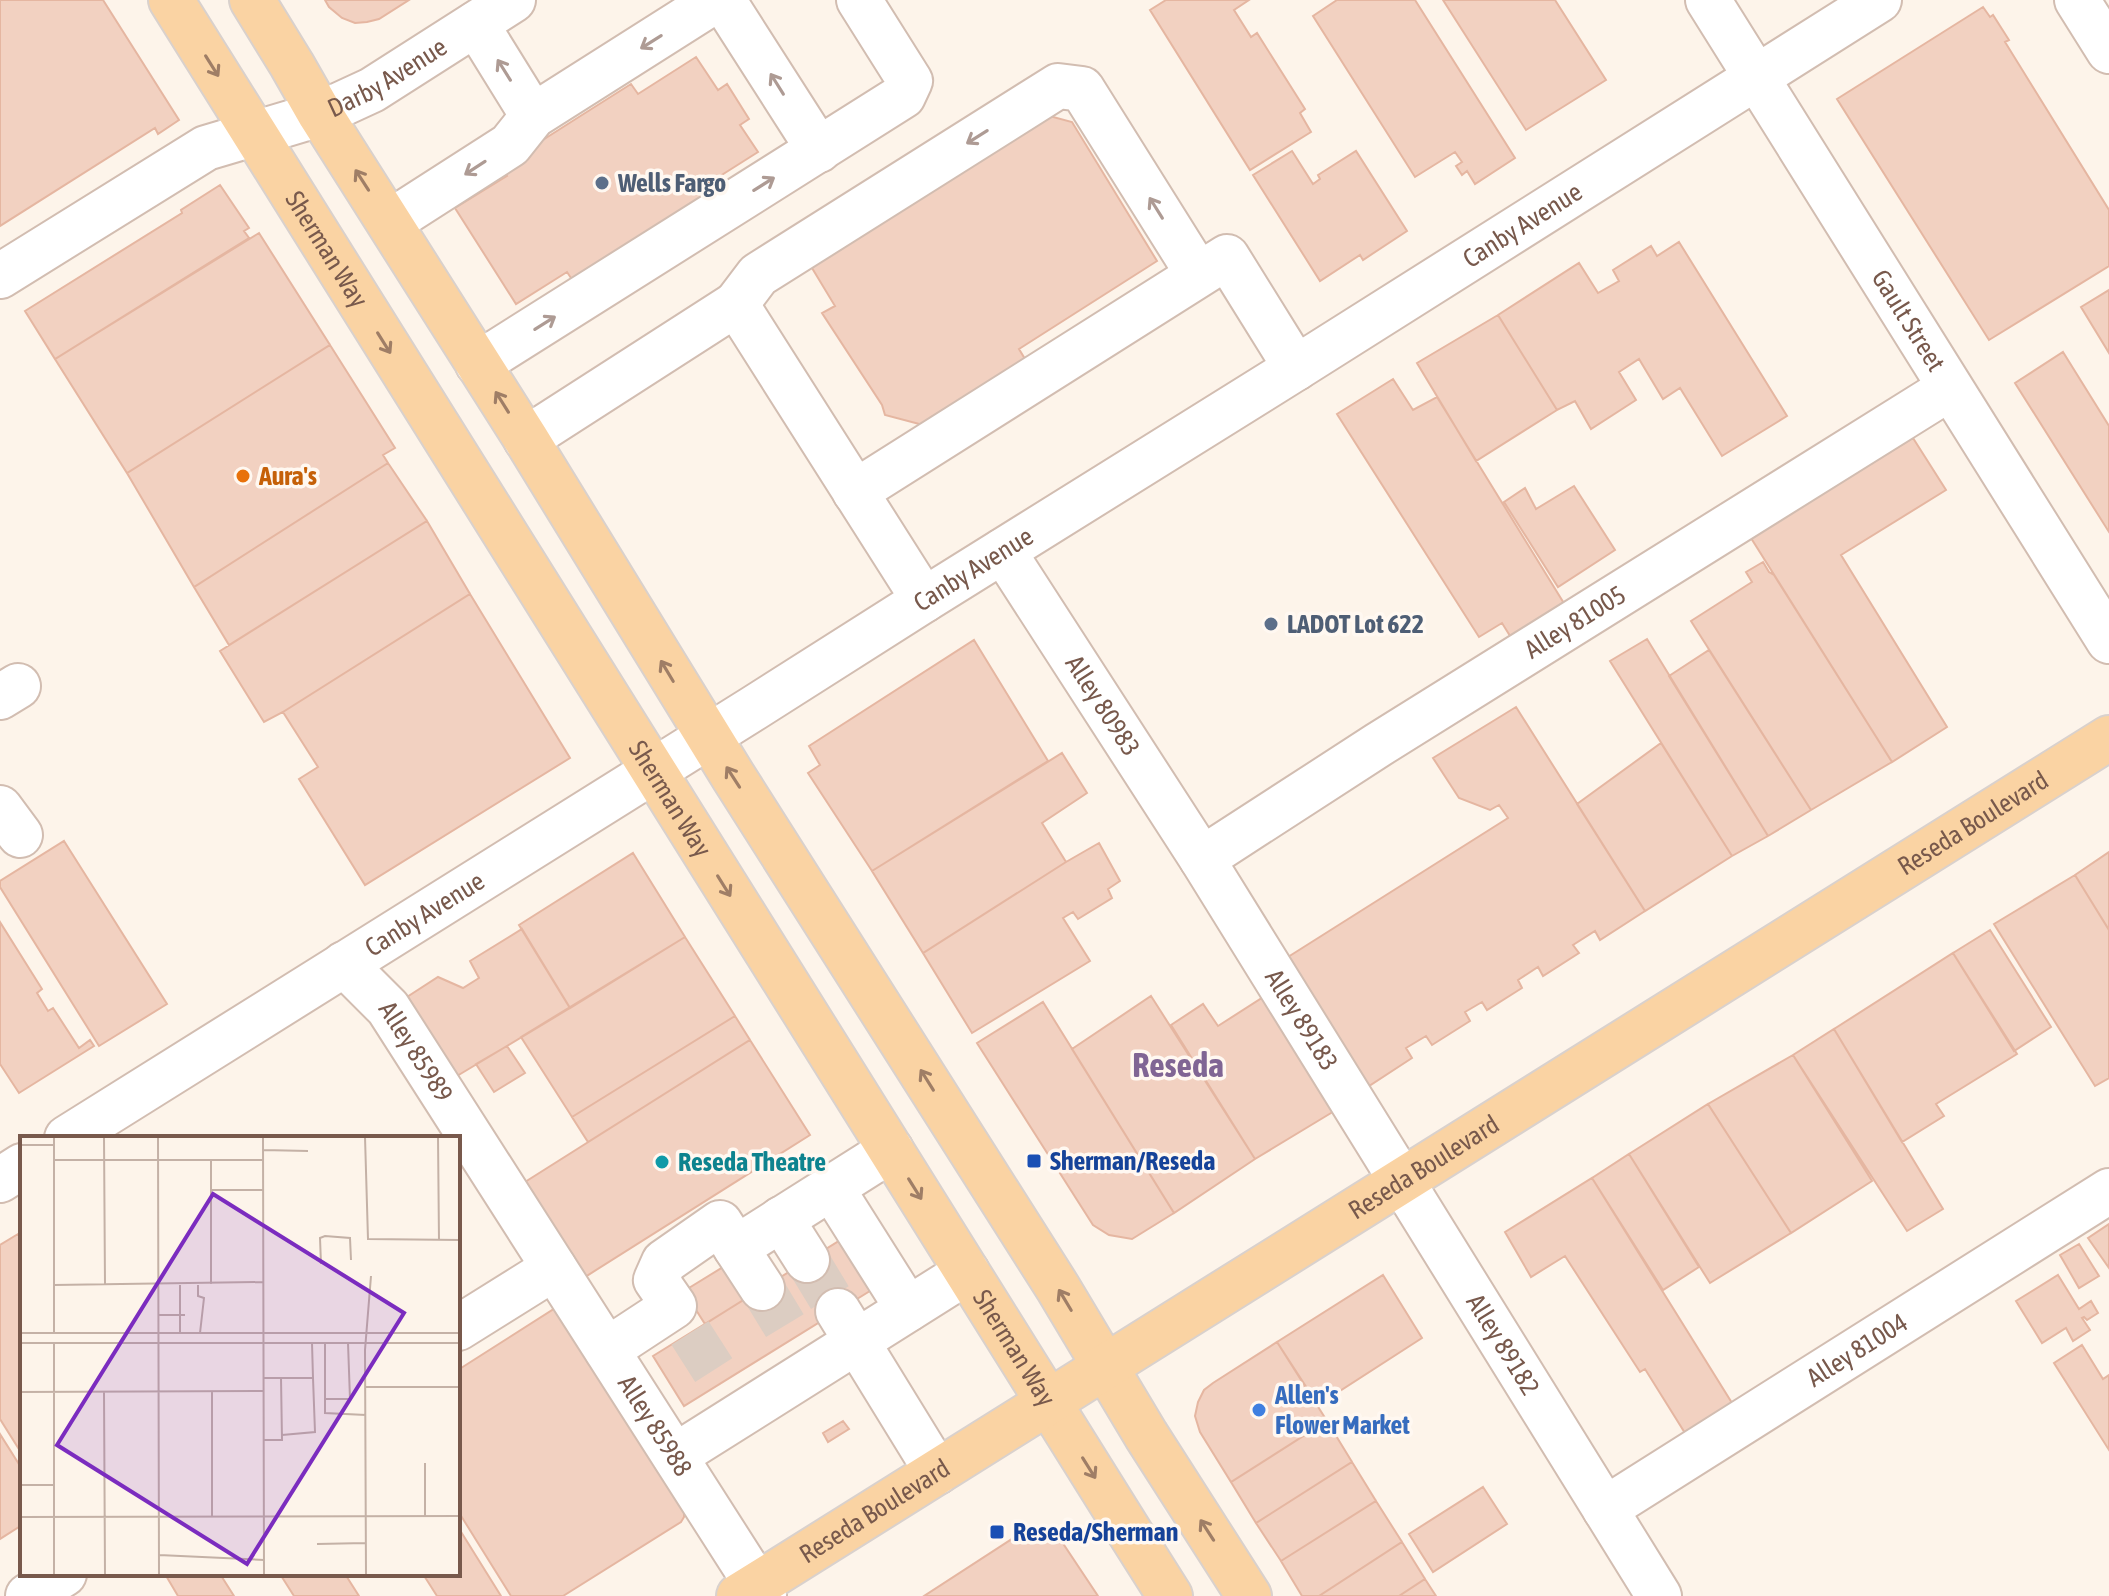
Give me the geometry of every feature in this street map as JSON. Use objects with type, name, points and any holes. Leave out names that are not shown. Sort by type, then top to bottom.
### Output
[{"type":"main road","name":"Sherman Way","points":[[171,0],[1170,1596]]},
{"type":"main road","points":[[252,0],[708,737],[1017,1222],[1146,1435],[1249,1596]]},
{"type":"main road","name":"Reseda Boulevard","points":[[760,1587],[1048,1402],[2109,738]]},
{"type":"street","name":"Darby Avenue","points":[[0,276],[206,148],[320,114],[372,90],[513,0]]},
{"type":"street","points":[[390,222],[510,145],[533,116],[716,0]]},
{"type":"street","points":[[723,0],[819,150]]},
{"type":"street","points":[[478,364],[903,96],[910,81],[859,0]]},
{"type":"street","name":"Gault Street","points":[[1708,0],[2109,641]]},
{"type":"street","name":"Canby Avenue","points":[[70,1136],[1879,0]]},
{"type":"street","points":[[2077,0],[2109,51]]},
{"type":"street","points":[[476,24],[533,116]]},
{"type":"street","points":[[526,439],[736,304],[758,275],[1058,86],[1082,89],[1198,274]]},
{"type":"street","points":[[855,492],[1227,257],[1296,368]]},
{"type":"street","points":[[736,304],[924,600]]},
{"type":"street","name":"Alley 81005","points":[[1202,859],[1378,745],[1950,388]]},
{"type":"street","name":"Alley 80983","points":[[1003,551],[1202,859]]},
{"type":"street","name":"Alley 89183","points":[[1202,859],[1401,1181]]},
{"type":"street","name":"Alley 85989","points":[[344,964],[388,1008],[554,1268]]},
{"type":"street","points":[[736,1248],[891,1150]]},
{"type":"street","points":[[0,1180],[20,1167]]},
{"type":"street","name":"Alley 89182","points":[[1401,1181],[1659,1596]]},
{"type":"street","points":[[831,1187],[908,1309]]},
{"type":"street","name":"Alley 81004","points":[[1605,1509],[2109,1191]]},
{"type":"street","points":[[781,1219],[807,1260]]},
{"type":"street","points":[[618,1343],[682,1320],[656,1280],[664,1262],[720,1223],[762,1288]]},
{"type":"street","points":[[460,1327],[554,1268]]},
{"type":"street","name":"Alley 85988","points":[[554,1268],[618,1343],[686,1449],[760,1587]]},
{"type":"street","points":[[686,1449],[732,1398],[847,1326],[908,1309],[967,1272]]},
{"type":"street","points":[[847,1326],[937,1472]]},
{"type":"street","points":[[28,1596],[61,1576]]},
{"type":"building","points":[[0,0],[103,0],[179,120],[158,134],[155,128],[0,226]]},
{"type":"building","points":[[325,0],[409,0],[379,19],[355,23],[342,18]]},
{"type":"building","points":[[1166,0],[1249,0],[1234,10],[1251,37],[1257,33],[1305,109],[1300,113],[1311,132],[1250,170],[1150,10]]},
{"type":"building","points":[[1337,0],[1415,0],[1515,158],[1475,184],[1467,171],[1462,175],[1456,166],[1462,162],[1455,152],[1415,177],[1313,16]]},
{"type":"building","points":[[1443,0],[1555,0],[1606,80],[1526,130]]},
{"type":"building","points":[[1983,7],[1990,17],[1993,15],[2009,40],[2005,42],[2109,210],[2109,266],[1989,340],[1837,99]]},
{"type":"building","name":"Wells Fargo","points":[[696,57],[718,90],[727,84],[749,119],[740,125],[758,152],[698,190],[703,198],[573,281],[567,272],[516,304],[455,208],[507,176],[502,166],[631,84],[638,94]]},
{"type":"building","points":[[1042,114],[1072,122],[1157,261],[1019,349],[1025,359],[930,418],[927,426],[885,415],[882,405],[822,313],[835,306],[809,263]]},
{"type":"building","points":[[1292,151],[1313,184],[1320,179],[1318,175],[1356,151],[1407,231],[1363,260],[1360,255],[1320,281],[1253,175]]},
{"type":"building","points":[[220,185],[249,228],[244,231],[249,238],[55,359],[25,311],[182,213],[181,210]]},
{"type":"building","points":[[259,233],[330,345],[127,473],[55,359]]},
{"type":"building","points":[[1679,242],[1787,416],[1722,456],[1680,388],[1663,399],[1639,359],[1619,372],[1636,400],[1591,429],[1575,401],[1557,410],[1498,315],[1579,263],[1598,293],[1619,281],[1613,270],[1651,246],[1657,256]]},
{"type":"building","points":[[2109,290],[2109,353],[2081,307]]},
{"type":"building","points":[[1498,315],[1557,410],[1476,461],[1417,363]]},
{"type":"building","points":[[330,345],[395,448],[383,455],[388,463],[194,587],[127,473]]},
{"type":"building","points":[[2063,352],[2109,426],[2109,532],[2015,383]]},
{"type":"building","points":[[1393,379],[1413,410],[1437,397],[1565,605],[1512,639],[1502,623],[1479,637],[1337,414]]},
{"type":"building","points":[[1913,438],[1946,490],[1841,555],[1947,727],[1892,762],[1751,538]]},
{"type":"building","points":[[388,463],[427,521],[229,645],[194,587]]},
{"type":"building","points":[[1574,486],[1615,550],[1558,587],[1504,502],[1525,488],[1536,509]]},
{"type":"building","points":[[427,521],[470,594],[264,722],[220,651]]},
{"type":"building","points":[[1763,562],[1892,762],[1811,810],[1691,621],[1752,582],[1746,572]]},
{"type":"building","points":[[470,594],[570,758],[365,885],[299,779],[318,767],[283,712]]},
{"type":"building","points":[[1647,639],[1768,836],[1732,856],[1610,661]]},
{"type":"building","points":[[974,640],[1048,761],[872,871],[808,773],[820,765],[809,746]]},
{"type":"building","points":[[1709,650],[1811,810],[1768,836],[1669,676]]},
{"type":"building","points":[[1516,707],[1645,911],[1600,940],[1595,931],[1573,945],[1579,953],[1543,976],[1538,967],[1518,980],[1522,988],[1487,1010],[1482,1002],[1465,1012],[1470,1021],[1432,1045],[1426,1036],[1406,1048],[1412,1058],[1369,1086],[1288,957],[1508,818],[1499,805],[1490,810],[1459,798],[1433,758]]},
{"type":"building","points":[[1661,743],[1732,856],[1645,911],[1577,804]]},
{"type":"building","points":[[1062,753],[1087,793],[1042,823],[1066,862],[923,953],[872,871]]},
{"type":"building","points":[[64,841],[167,1004],[99,1046],[0,887],[0,881]]},
{"type":"building","points":[[1099,843],[1120,881],[1108,889],[1112,898],[1078,919],[1073,912],[1063,918],[1090,961],[972,1033],[923,953]]},
{"type":"building","points":[[2109,852],[2109,930],[2075,875]]},
{"type":"building","points":[[633,853],[685,937],[570,1008],[519,925]]},
{"type":"building","points":[[2075,875],[2109,930],[2109,1078],[2095,1086],[1994,924]]},
{"type":"building","points":[[0,922],[42,989],[37,993],[48,1011],[53,1008],[79,1048],[90,1040],[94,1046],[19,1093],[0,1064]]},
{"type":"building","points":[[522,929],[570,1008],[457,1076],[407,997],[438,977],[463,988],[479,978],[470,961]]},
{"type":"building","points":[[1990,930],[2051,1027],[2014,1051],[1953,953]]},
{"type":"building","points":[[685,937],[735,1016],[572,1117],[521,1037]]},
{"type":"building","points":[[1953,953],[2017,1054],[1936,1104],[1944,1116],[1902,1142],[1834,1029]]},
{"type":"building","points":[[1151,996],[1255,1159],[1174,1213],[1072,1049]]},
{"type":"building","points":[[1265,996],[1336,1110],[1255,1159],[1171,1025],[1203,1004],[1218,1026]]},
{"type":"building","points":[[1043,1002],[1174,1213],[1132,1239],[1109,1235],[1093,1225],[977,1043]]},
{"type":"building","points":[[735,1016],[750,1040],[588,1142],[572,1117]]},
{"type":"building","points":[[1834,1029],[1943,1209],[1907,1231],[1793,1055]]},
{"type":"building","name":"Reseda Theatre","points":[[750,1040],[810,1135],[585,1277],[525,1182]]},
{"type":"building","points":[[507,1046],[525,1073],[494,1092],[476,1064]]},
{"type":"building","points":[[1793,1055],[1872,1181],[1791,1233],[1708,1104]]},
{"type":"building","points":[[1708,1104],[1791,1233],[1710,1283],[1629,1154]]},
{"type":"building","points":[[1629,1154],[1699,1267],[1663,1290],[1592,1178]]},
{"type":"building","points":[[1592,1178],[1732,1403],[1685,1433],[1645,1369],[1640,1372],[1565,1256],[1531,1277],[1505,1232]]},
{"type":"building","points":[[2109,1224],[2109,1268],[2088,1238]]},
{"type":"building","points":[[18,1234],[20,1237],[20,1451],[0,1419],[0,1245]]},
{"type":"building","points":[[847,1236],[878,1286],[684,1406],[653,1356]]},
{"type":"building","points":[[2079,1244],[2099,1276],[2079,1288],[2060,1255]]},
{"type":"building","points":[[728,1264],[748,1297],[705,1324],[684,1291]]},
{"type":"building","points":[[1383,1275],[1422,1338],[1318,1405],[1277,1342]]},
{"type":"building","points":[[2058,1275],[2079,1309],[2091,1301],[2098,1313],[2087,1320],[2082,1318],[2090,1330],[2073,1341],[2066,1328],[2042,1343],[2016,1301]]},
{"type":"building","points":[[557,1307],[684,1512],[681,1522],[563,1596],[511,1596],[460,1514],[460,1369]]},
{"type":"building","name":"Allen's Flower Market","points":[[1277,1342],[1327,1421],[1231,1482],[1200,1432],[1195,1416],[1198,1402],[1204,1390],[1213,1383]]},
{"type":"building","points":[[2082,1345],[2103,1379],[2109,1375],[2109,1450],[2054,1363]]},
{"type":"building","points":[[843,1421],[849,1429],[828,1442],[823,1433]]},
{"type":"building","points":[[1327,1421],[1352,1462],[1256,1523],[1231,1482]]},
{"type":"building","points":[[0,1434],[20,1466],[20,1526],[0,1539]]},
{"type":"building","points":[[1352,1462],[1376,1501],[1281,1561],[1256,1523]]},
{"type":"building","points":[[1483,1487],[1507,1524],[1433,1572],[1409,1534]]},
{"type":"building","points":[[1376,1501],[1402,1542],[1319,1596],[1302,1596],[1281,1561]]},
{"type":"building","points":[[1031,1529],[1052,1532],[1060,1539],[1098,1596],[924,1596],[1021,1533]]},
{"type":"building","points":[[460,1530],[501,1596],[437,1596],[424,1576],[460,1576]]},
{"type":"building","points":[[1402,1542],[1425,1579],[1399,1596],[1319,1596]]},
{"type":"building","points":[[166,1576],[221,1576],[234,1596],[178,1596]]},
{"type":"building","points":[[281,1576],[346,1576],[359,1596],[294,1596]]},
{"type":"building","points":[[1425,1579],[1436,1596],[1399,1596]]},
{"type":"tunnel","points":[[807,1260],[838,1311]]},
{"type":"tunnel","points":[[762,1288],[793,1339]]},
{"type":"tunnel","points":[[690,1333],[722,1383]]},
{"type":"place","name":"Wells Fargo","points":[[602,183]]},
{"type":"place","name":"Aura's","points":[[243,476]]},
{"type":"place","name":"LADOT Lot 622","points":[[1271,624]]},
{"type":"place","name":"Sherman/Reseda","points":[[1034,1161]]},
{"type":"place","name":"Reseda Theatre","points":[[662,1162]]},
{"type":"place","name":"Allen's Flower Market","points":[[1259,1410]]},
{"type":"place","name":"Reseda/Sherman","points":[[997,1532]]},
{"type":"district","name":"Reseda","points":[[1178,1064]]}]
